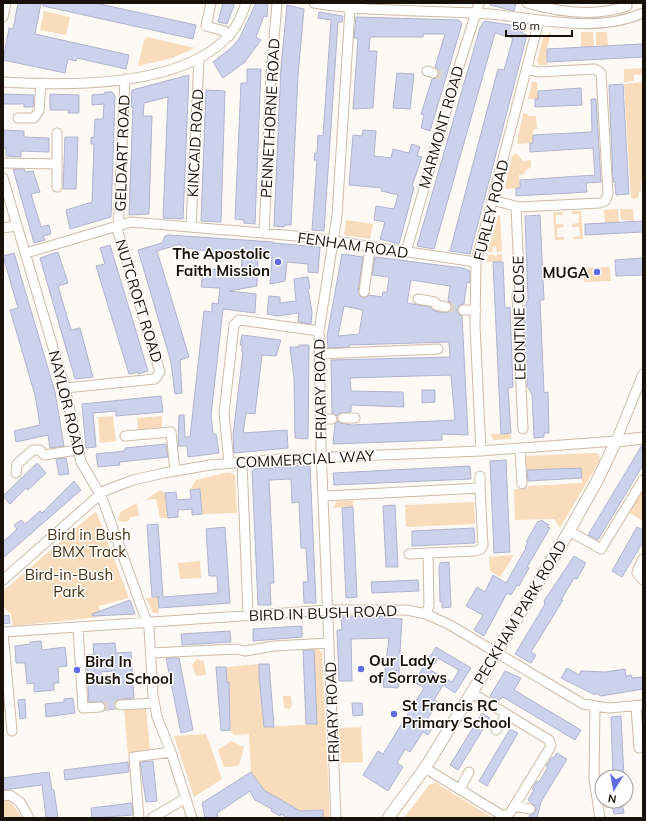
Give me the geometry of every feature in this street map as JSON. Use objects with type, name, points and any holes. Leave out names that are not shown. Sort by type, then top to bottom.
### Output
[{"type":"main road","name":"COMMERCIAL WAY","points":[[616,441],[643,438]]},
{"type":"main road","name":"PECKHAM PARK ROAD","points":[[388,818],[426,768],[472,692],[597,481],[616,441]]},
{"type":"street","points":[[211,3],[206,26],[224,31],[229,36]]},
{"type":"street","points":[[3,82],[71,84],[125,80],[172,68],[199,59],[210,53],[235,29],[246,3]]},
{"type":"street","name":"PENNETHORNE ROAD","points":[[264,233],[271,75],[277,3]]},
{"type":"street","points":[[314,3],[350,9],[370,7],[476,13],[539,21],[588,23],[619,21],[643,13]]},
{"type":"street","name":"MARMONT ROAD","points":[[406,252],[450,78],[479,3]]},
{"type":"street","points":[[524,19],[527,3],[556,10],[580,12],[603,10],[626,4],[631,18]]},
{"type":"street","name":"FRIARY ROAD","points":[[336,818],[319,331],[333,242],[350,9]]},
{"type":"street","name":"FURLEY ROAD","points":[[481,451],[476,310],[476,262],[539,21]]},
{"type":"street","name":"KINCAID ROAD","points":[[191,227],[199,59]]},
{"type":"street","points":[[492,200],[516,207],[600,203],[605,200],[608,194],[601,73],[595,69],[538,72],[527,70]]},
{"type":"street","name":"GELDART ROAD","points":[[119,226],[125,80]]},
{"type":"street","points":[[18,118],[34,118],[39,111],[41,83]]},
{"type":"street","points":[[57,133],[58,187]]},
{"type":"street","points":[[3,163],[57,164]]},
{"type":"street","name":"NAYLOR ROAD","points":[[3,178],[65,388],[77,450],[81,462],[100,494],[149,628],[154,703],[157,718],[171,752],[192,818]]},
{"type":"street","name":"LEONTINE CLOSE","points":[[516,207],[520,296],[517,296],[523,429]]},
{"type":"street","name":"FENHAM ROAD","points":[[26,254],[131,222],[264,233],[476,262]]},
{"type":"street","points":[[3,228],[16,226]]},
{"type":"street","name":"NUTCROFT ROAD","points":[[65,388],[155,379],[160,372],[118,232],[119,226]]},
{"type":"street","points":[[364,292],[370,248]]},
{"type":"street","points":[[418,299],[435,302],[436,305],[446,307]]},
{"type":"street","points":[[463,310],[476,310]]},
{"type":"street","points":[[228,463],[224,413],[234,324],[239,320],[319,331]]},
{"type":"street","points":[[319,354],[438,349]]},
{"type":"street","points":[[616,441],[643,374]]},
{"type":"street","points":[[342,418],[355,418]]},
{"type":"street","points":[[321,419],[332,419]]},
{"type":"street","points":[[125,436],[171,432],[175,471]]},
{"type":"street","name":"COMMERCIAL WAY","points":[[3,580],[100,494],[108,489],[133,480],[175,471],[228,463],[323,457],[481,451],[616,441]]},
{"type":"street","points":[[520,448],[522,484]]},
{"type":"street","points":[[16,473],[17,464],[33,450],[40,450],[44,455],[50,455],[77,450]]},
{"type":"street","points":[[242,462],[248,616]]},
{"type":"street","points":[[409,554],[476,551],[481,549],[483,545],[480,476]]},
{"type":"street","points":[[568,531],[601,549],[643,480]]},
{"type":"street","points":[[324,496],[480,488]]},
{"type":"street","points":[[426,614],[429,606],[428,553]]},
{"type":"street","points":[[643,559],[637,574],[643,580]]},
{"type":"street","name":"BIRD IN BUSH ROAD","points":[[3,632],[328,610],[407,610],[426,614],[496,652],[583,704],[595,707],[639,706]]},
{"type":"street","points":[[78,627],[83,708],[100,707]]},
{"type":"street","points":[[3,632],[12,731]]},
{"type":"street","points":[[151,653],[237,649],[245,651],[274,646],[329,643]]},
{"type":"street","points":[[426,768],[503,817],[510,813],[551,746],[550,740],[472,692]]},
{"type":"street","points":[[120,705],[154,703]]},
{"type":"street","points":[[639,706],[639,748]]},
{"type":"street","points":[[595,707],[594,779],[600,818]]},
{"type":"street","points":[[496,730],[508,715]]},
{"type":"street","points":[[139,818],[134,757],[171,752]]},
{"type":"street","points":[[460,789],[470,772]]},
{"type":"street","points":[[3,796],[10,795],[20,802],[29,818]]},
{"type":"street","points":[[152,818],[186,798]]},
{"type":"street","points":[[514,807],[530,810]]},
{"type":"street","points":[[514,807],[515,818]]},
{"type":"green space","points":[[44,11],[70,17],[66,35],[40,30]]},
{"type":"green space","points":[[551,32],[547,49],[548,65],[539,65],[537,61],[543,38]]},
{"type":"green space","points":[[581,32],[593,32],[594,47],[581,47]]},
{"type":"green space","points":[[596,32],[607,32],[608,46],[596,45]]},
{"type":"green space","points":[[147,37],[195,48],[172,58],[138,66],[144,40]]},
{"type":"green space","points":[[643,68],[643,74],[634,75],[634,81],[624,82],[624,69]]},
{"type":"green space","points":[[532,82],[537,82],[538,99],[528,99]]},
{"type":"green space","points":[[643,82],[643,180],[641,181],[641,191],[639,192],[638,198],[631,199],[624,84]]},
{"type":"green space","points":[[526,113],[529,116],[536,116],[537,129],[533,130],[533,143],[519,144],[517,142],[523,114]]},
{"type":"green space","points":[[516,153],[523,161],[531,160],[531,167],[525,171],[525,174],[519,175],[520,188],[506,189],[505,187],[512,156]]},
{"type":"green space","points":[[618,209],[619,222],[605,223],[604,210]]},
{"type":"green space","points":[[620,209],[633,209],[634,221],[621,220]]},
{"type":"green space","points":[[572,211],[581,211],[583,239],[573,239],[573,237],[580,236],[579,227],[572,227],[572,224],[579,223],[579,214],[572,214]]},
{"type":"green space","points":[[553,212],[563,212],[563,215],[556,215],[556,224],[563,224],[564,227],[557,228],[557,237],[564,237],[564,240],[555,240]]},
{"type":"green space","points":[[500,215],[502,251],[497,252],[496,247],[493,246],[492,252],[488,252],[498,216]]},
{"type":"green space","points":[[346,220],[373,224],[370,239],[344,235]]},
{"type":"green space","points":[[492,254],[496,257],[497,254],[502,254],[502,262],[487,262],[488,255]]},
{"type":"green space","name":"MUGA","points":[[610,267],[611,281],[584,282],[584,268]]},
{"type":"green space","points":[[113,416],[116,441],[100,443],[98,417]]},
{"type":"green space","points":[[162,416],[162,429],[139,431],[137,418]]},
{"type":"green space","points":[[511,433],[511,439],[494,440],[490,434]]},
{"type":"green space","points":[[599,454],[600,460],[560,528],[554,519],[515,520],[514,489],[528,488],[528,486],[582,483],[581,468],[527,470],[526,456]]},
{"type":"green space","points":[[229,472],[235,475],[237,513],[202,514],[200,489],[190,490],[196,480]]},
{"type":"green space","points":[[160,490],[165,493],[168,518],[160,518],[156,499],[145,500]]},
{"type":"green space","points":[[640,492],[643,494],[643,521],[628,512]]},
{"type":"green space","points":[[337,501],[353,501],[353,507],[333,508]]},
{"type":"green space","points":[[474,502],[475,524],[406,527],[405,505]]},
{"type":"green space","points":[[137,503],[139,516],[131,517],[127,522],[118,521],[120,512]]},
{"type":"green space","name":"Bird-in-Bush Park","points":[[96,511],[129,598],[99,606],[100,617],[13,626],[11,614],[3,607],[3,591]]},
{"type":"green space","points":[[514,555],[500,577],[490,571],[489,557]]},
{"type":"green space","points":[[200,561],[201,578],[180,579],[178,563]]},
{"type":"green space","points":[[158,597],[159,613],[153,613],[146,598]]},
{"type":"green space","points":[[318,648],[322,652],[330,818],[323,818],[322,810],[300,811],[264,790],[251,772],[249,734],[234,735],[230,730],[229,682],[227,682],[226,667],[259,664],[264,727],[316,724],[313,649]]},
{"type":"green space","points":[[197,659],[204,661],[206,675],[196,676],[192,665]]},
{"type":"green space","points":[[283,696],[291,696],[292,705],[290,709],[284,708]]},
{"type":"green space","points":[[146,707],[150,751],[128,754],[124,709]]},
{"type":"green space","points":[[361,727],[363,762],[341,763],[339,728]]},
{"type":"green space","points":[[206,734],[222,779],[194,797],[174,736]]},
{"type":"green space","points":[[231,741],[244,747],[239,766],[224,767],[218,750]]},
{"type":"green space","points":[[436,782],[493,818],[404,818],[429,785]]},
{"type":"green space","points":[[6,799],[14,806],[22,818],[3,818],[3,800]]},
{"type":"building","points":[[18,3],[41,3],[35,34],[129,55],[126,69],[77,58],[76,61],[68,59],[65,73],[3,60],[9,28],[13,29]]},
{"type":"building","points":[[43,3],[95,3],[196,25],[193,39],[43,6]]},
{"type":"building","points":[[223,3],[235,3],[227,24],[218,22]]},
{"type":"building","points":[[256,3],[268,3],[267,17],[264,16],[256,37],[261,40],[245,62],[223,78],[213,62],[231,48],[239,39]]},
{"type":"building","points":[[491,3],[516,3],[514,11],[490,5]]},
{"type":"building","points":[[287,5],[304,9],[298,75],[291,225],[284,225],[284,227],[274,226],[281,67]]},
{"type":"building","points":[[319,12],[343,16],[342,22],[338,22],[324,231],[312,230],[317,160],[314,160],[315,153],[317,153],[318,135],[323,136],[331,20],[318,18]]},
{"type":"building","points":[[356,17],[459,20],[462,24],[430,131],[421,128],[424,115],[421,114],[432,79],[437,78],[439,75],[438,69],[435,67],[445,34],[423,34],[423,37],[370,37],[369,51],[377,51],[373,108],[353,109],[358,38],[354,38]]},
{"type":"building","points":[[484,21],[524,27],[522,33],[527,35],[470,254],[450,251],[498,69],[504,70],[513,38],[495,33],[434,249],[417,246],[480,28]]},
{"type":"building","points":[[642,44],[643,57],[547,62],[547,49]]},
{"type":"building","points":[[247,69],[261,69],[255,224],[244,223],[244,220],[235,219],[241,83],[247,83]]},
{"type":"building","points":[[397,73],[414,74],[410,109],[393,108]]},
{"type":"building","points":[[189,75],[183,219],[163,218],[168,97],[144,103],[143,116],[152,116],[149,214],[129,215],[133,107],[131,107],[132,90]]},
{"type":"building","points":[[623,84],[629,194],[616,195],[615,182],[613,182],[609,85]]},
{"type":"building","points":[[581,88],[582,105],[535,107],[535,99],[538,99],[538,91]]},
{"type":"building","points":[[206,90],[225,91],[221,222],[201,221]]},
{"type":"building","points":[[105,92],[112,92],[115,96],[111,217],[70,229],[66,210],[92,202],[94,144],[91,144],[91,137],[94,138],[95,119],[103,119],[104,104],[92,105],[92,95],[104,94]]},
{"type":"building","points":[[3,94],[34,95],[33,107],[24,107],[24,104],[3,104]]},
{"type":"building","points":[[50,94],[79,95],[79,113],[68,113],[69,110],[50,110]]},
{"type":"building","points":[[591,99],[596,99],[601,182],[586,183],[587,192],[516,196],[516,188],[520,188],[520,180],[595,175],[593,148],[530,152],[530,143],[533,143],[533,135],[592,132]]},
{"type":"building","points":[[4,130],[24,131],[24,137],[49,138],[49,152],[21,151],[21,157],[6,156],[6,148],[3,148]]},
{"type":"building","points":[[363,130],[376,131],[374,156],[391,158],[393,149],[409,153],[412,144],[420,147],[417,156],[422,157],[412,186],[414,187],[399,244],[380,239],[385,222],[374,220],[376,206],[394,209],[398,195],[381,191],[382,188],[349,185],[353,135],[362,136]]},
{"type":"building","points":[[65,137],[78,137],[76,189],[63,189]]},
{"type":"building","points":[[13,169],[24,169],[25,172],[33,171],[40,192],[31,194],[41,227],[49,225],[51,234],[43,236],[45,240],[34,243]]},
{"type":"building","points":[[540,215],[544,300],[540,300],[544,393],[548,392],[549,433],[544,433],[544,437],[534,438],[532,394],[527,386],[526,363],[524,308],[528,300],[525,216]]},
{"type":"building","points":[[643,221],[643,232],[585,235],[585,224]]},
{"type":"building","points":[[169,235],[273,242],[320,247],[318,273],[308,272],[308,264],[287,262],[285,281],[270,284],[272,256],[258,255],[257,286],[229,291],[256,294],[255,313],[223,309],[211,415],[213,434],[216,434],[219,453],[188,457],[187,446],[178,446],[179,415],[184,415],[185,437],[190,437],[204,311],[212,312],[212,303],[218,304],[220,288],[201,287],[203,269],[228,270],[228,275],[241,276],[242,258],[207,255],[208,251],[181,247],[181,244],[157,251],[189,357],[180,360],[182,393],[175,394],[171,362],[138,250],[162,243],[165,236]]},
{"type":"building","points":[[110,245],[148,371],[138,374],[138,372],[129,374],[96,266],[105,264],[100,248]]},
{"type":"building","points":[[58,252],[68,283],[58,286],[71,330],[80,328],[93,377],[75,379],[40,258]]},
{"type":"building","points":[[14,253],[55,392],[64,446],[50,448],[48,435],[16,442],[14,431],[40,425],[35,395],[10,310],[18,308],[3,256]]},
{"type":"building","points":[[342,254],[363,257],[358,292],[360,296],[364,298],[369,295],[382,297],[383,292],[387,292],[389,277],[372,275],[375,257],[462,268],[470,271],[470,283],[467,282],[464,304],[460,305],[457,310],[462,316],[468,435],[442,434],[442,440],[333,444],[335,424],[338,421],[340,423],[352,425],[455,420],[451,375],[350,378],[351,391],[403,392],[404,407],[351,405],[351,412],[340,413],[337,416],[332,413],[331,360],[450,357],[449,342],[349,345],[349,347],[328,348],[327,336]],"holes":[[[411,280],[450,286],[448,301],[452,305],[451,311],[445,313],[434,311],[431,307],[407,303]],[[344,306],[363,310],[359,334],[338,336]]]},
{"type":"building","points":[[643,258],[643,275],[616,276],[615,260]]},
{"type":"building","points":[[493,262],[503,262],[505,308],[510,307],[513,387],[508,388],[511,433],[501,434]]},
{"type":"building","points":[[308,277],[310,288],[308,289],[312,312],[311,324],[298,322],[299,313],[277,316],[267,314],[269,296],[280,297],[280,303],[296,301],[294,279]]},
{"type":"building","points":[[242,335],[281,340],[276,356],[262,355],[255,414],[246,413],[243,433],[287,430],[288,448],[234,453],[233,435],[243,352],[242,345],[240,345]]},
{"type":"building","points":[[299,345],[309,345],[308,439],[295,438],[294,378],[290,347],[299,347]]},
{"type":"building","points":[[422,390],[435,390],[435,402],[422,403]]},
{"type":"building","points":[[161,396],[163,412],[116,416],[116,411],[93,413],[96,447],[86,448],[82,404]]},
{"type":"building","points":[[166,444],[168,457],[119,462],[120,465],[98,467],[96,454],[125,451],[125,448]]},
{"type":"building","points":[[642,445],[643,465],[598,540],[588,535]]},
{"type":"building","points":[[66,458],[69,474],[59,475],[56,459]]},
{"type":"building","points":[[506,460],[510,552],[494,553],[490,461]]},
{"type":"building","points":[[37,463],[46,473],[28,490],[26,488],[10,504],[3,496]]},
{"type":"building","points":[[310,465],[316,603],[304,603],[303,582],[308,582],[306,548],[301,548],[299,502],[292,503],[291,479],[269,480],[274,583],[270,583],[271,605],[258,605],[252,471],[254,469]]},
{"type":"building","points":[[470,466],[471,479],[334,485],[333,473]]},
{"type":"building","points":[[581,468],[582,478],[528,481],[527,470]]},
{"type":"building","points":[[74,481],[81,490],[3,558],[3,542],[17,529],[14,525],[21,520],[25,524],[40,511],[42,513]]},
{"type":"building","points":[[200,489],[202,514],[192,515],[192,509],[178,510],[178,517],[168,518],[165,493],[176,492],[177,500],[191,499],[190,490]]},
{"type":"building","points":[[395,505],[398,567],[386,567],[383,506]]},
{"type":"building","points":[[353,507],[357,597],[346,598],[342,508]]},
{"type":"building","points":[[541,520],[549,525],[547,527],[550,528],[527,567],[529,568],[519,586],[517,585],[511,595],[507,593],[484,636],[474,630],[483,615],[466,606],[477,587],[485,592],[493,575],[506,583],[526,548],[525,547],[528,543],[526,542],[538,521],[539,522]]},
{"type":"building","points":[[158,524],[163,597],[218,593],[217,576],[209,576],[206,529],[225,527],[230,603],[159,608],[158,597],[152,597],[147,525]]},
{"type":"building","points":[[637,527],[643,530],[643,542],[622,577],[612,571]]},
{"type":"building","points":[[474,528],[475,543],[412,546],[412,531]]},
{"type":"building","points":[[574,556],[586,563],[577,579],[574,578],[561,600],[563,600],[531,652],[536,655],[531,663],[515,654],[545,604],[544,601]]},
{"type":"building","points":[[449,562],[451,607],[442,608],[442,602],[440,602],[439,568],[440,563]]},
{"type":"building","points":[[418,580],[419,591],[372,593],[371,582]]},
{"type":"building","points":[[130,600],[135,614],[93,616],[92,614]]},
{"type":"building","points":[[9,615],[10,623],[3,624],[3,616]]},
{"type":"building","points":[[386,616],[386,618],[402,619],[398,688],[383,687],[389,638],[351,639],[352,681],[339,681],[337,630],[342,630],[341,617]]},
{"type":"building","points":[[302,626],[302,637],[253,641],[253,629]]},
{"type":"building","points":[[230,631],[231,642],[182,645],[181,634]]},
{"type":"building","points":[[41,641],[42,650],[65,647],[67,666],[58,667],[59,683],[54,683],[54,690],[34,692],[34,683],[27,684],[25,663],[16,663],[15,646]]},
{"type":"building","points":[[115,643],[116,653],[131,652],[134,698],[117,700],[114,705],[116,709],[105,710],[105,704],[102,702],[89,702],[86,655],[94,654],[93,644]],"holes":[[[115,671],[116,684],[102,685],[101,672]]]},
{"type":"building","points":[[436,647],[471,668],[455,693],[443,685],[434,700],[438,702],[427,720],[434,725],[428,735],[423,732],[410,752],[405,749],[397,763],[403,767],[388,791],[363,775],[378,751],[383,754],[424,688],[414,682]],"holes":[[[438,658],[459,670],[452,682],[430,670]]]},
{"type":"building","points":[[303,650],[314,650],[317,724],[306,724]]},
{"type":"building","points":[[166,658],[179,658],[193,730],[181,733]]},
{"type":"building","points":[[259,664],[269,664],[274,727],[264,727]]},
{"type":"building","points":[[216,667],[226,667],[227,682],[229,682],[230,730],[221,731]]},
{"type":"building","points":[[567,668],[579,675],[581,671],[605,672],[625,669],[626,676],[631,675],[632,678],[642,677],[643,689],[601,696],[598,694],[593,694],[561,678]]},
{"type":"building","points":[[505,671],[521,678],[514,690],[581,730],[575,740],[503,697],[498,701],[490,696]]},
{"type":"building","points":[[73,698],[75,713],[46,717],[45,704],[64,702],[64,699]]},
{"type":"building","points":[[25,699],[26,718],[20,719],[18,700]]},
{"type":"building","points":[[352,703],[362,703],[363,715],[353,716]]},
{"type":"building","points":[[482,713],[490,718],[458,770],[450,765]]},
{"type":"building","points":[[621,716],[624,769],[613,769],[611,717]]},
{"type":"building","points":[[510,729],[518,733],[487,786],[479,781]]},
{"type":"building","points":[[557,753],[567,759],[541,802],[537,818],[529,818],[530,815],[536,810],[534,805],[528,800],[534,790],[532,789],[537,781],[539,782],[552,757],[554,758]]},
{"type":"building","points":[[153,761],[157,801],[146,802],[140,762]]},
{"type":"building","points":[[128,762],[129,772],[65,780],[64,770]]},
{"type":"building","points":[[49,772],[52,790],[54,790],[58,818],[46,818],[42,785],[3,790],[3,778]]},
{"type":"building","points":[[251,772],[264,790],[300,811],[323,810],[323,818],[288,818],[281,814],[280,816],[271,811],[272,809],[255,800],[250,791],[217,813],[218,818],[205,818],[202,803]]},
{"type":"building","points":[[132,803],[133,815],[92,818],[91,808]]},
{"type":"building","points":[[613,809],[623,809],[624,813],[614,814]]},
{"type":"tunnel","points":[[433,73],[446,77]]},
{"type":"tunnel","points":[[446,307],[463,310]]},
{"type":"tunnel","points":[[100,707],[120,705]]},
{"type":"place","name":"The Apostolic Faith Mission","points":[[278,262]]},
{"type":"place","name":"MUGA","points":[[597,272]]},
{"type":"place","name":"Our Lady of Sorrows","points":[[361,669]]},
{"type":"place","name":"Bird In Bush School","points":[[77,670]]},
{"type":"place","name":"St Francis RC Primary School","points":[[394,714]]},
{"type":"park label","name":"Bird in Bush BMX Track","points":[[89,542]]}]
